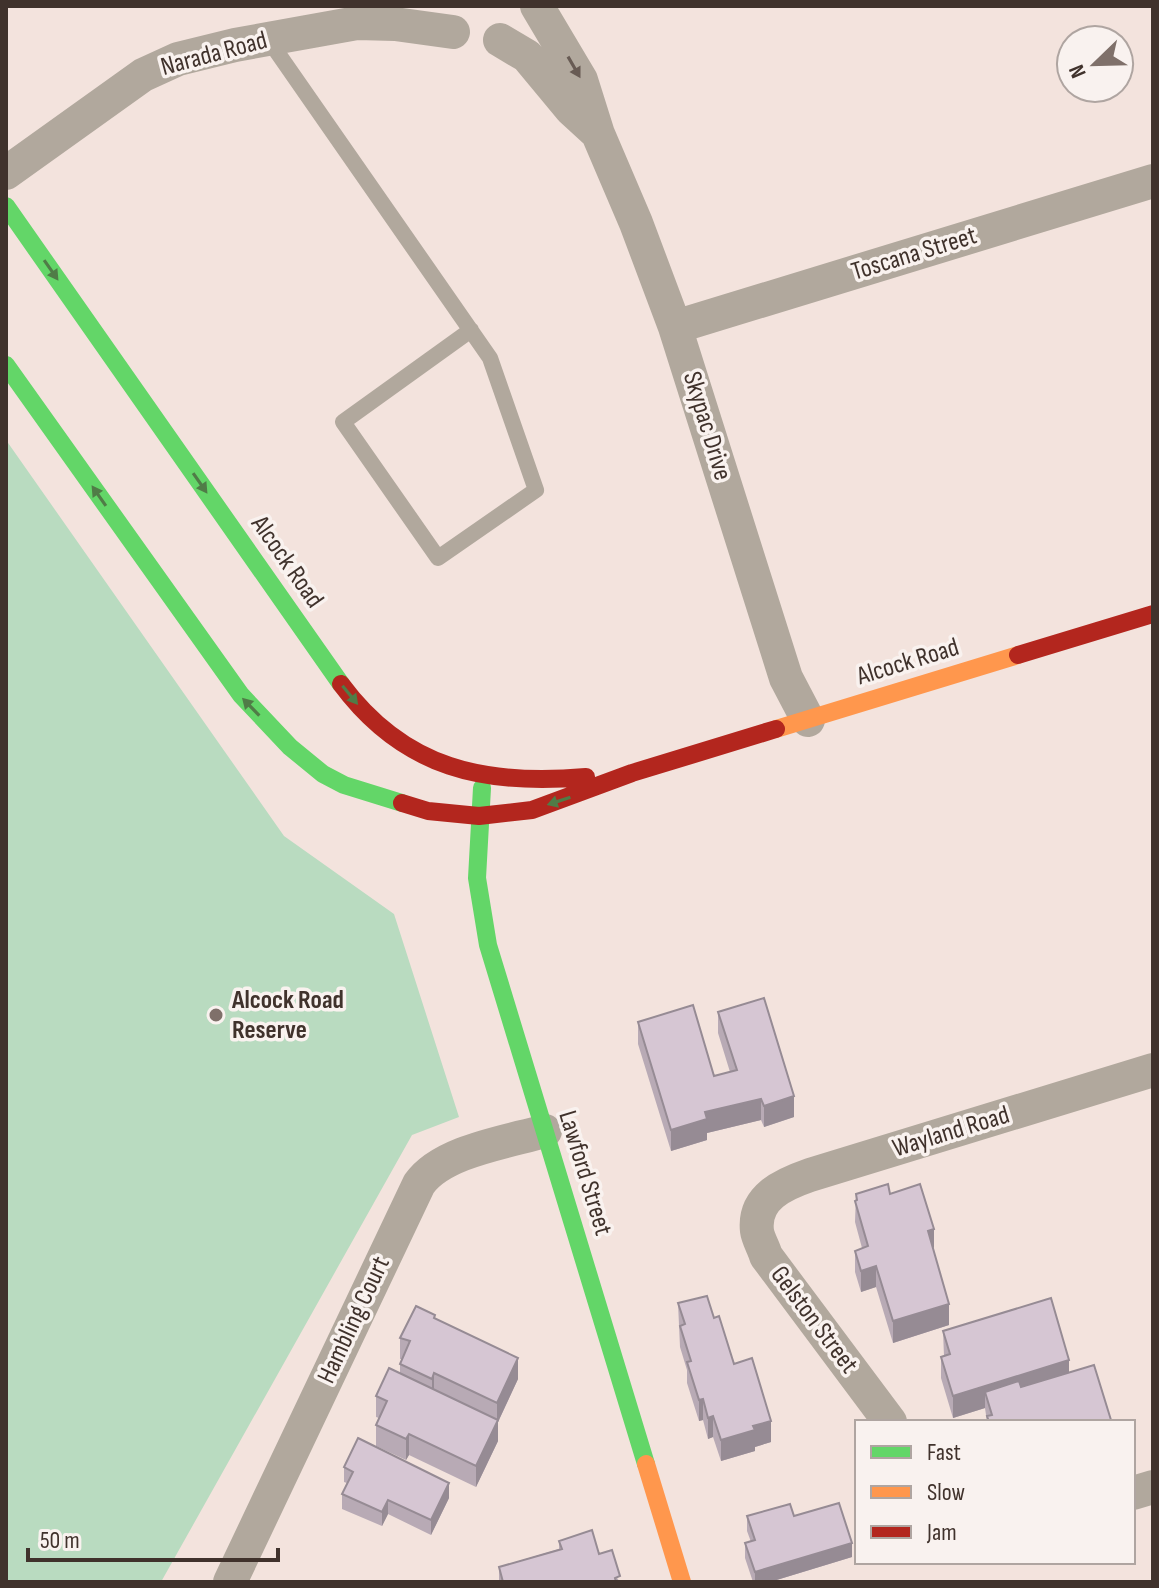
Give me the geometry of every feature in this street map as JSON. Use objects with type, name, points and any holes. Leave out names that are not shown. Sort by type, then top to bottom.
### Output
[{"type":"street","points":[[500,40],[515,33],[528,21],[536,6]]},
{"type":"street","name":"Skypac Drive","points":[[536,6],[581,80],[598,134],[636,223],[675,327],[786,678],[808,720]]},
{"type":"street","name":"Narada Road","points":[[6,173],[158,66],[221,48],[371,15],[405,25],[444,19],[468,40],[500,40]]},
{"type":"street","name":"Skypac Drive","points":[[500,40],[527,56],[571,109],[598,134]]},
{"type":"street","name":"Toscana Street","points":[[675,327],[1153,181]]},
{"type":"street","name":"Alcock Road","points":[[6,206],[353,700],[374,723],[399,741],[432,758],[512,779],[632,773]]},
{"type":"street","name":"Alcock Road","points":[[6,365],[241,695],[290,747],[323,774],[344,785],[428,811],[479,816],[532,810],[632,773],[1153,614]]},
{"type":"street","name":"Lawford Street","points":[[483,773],[477,878],[482,921],[682,1582]]},
{"type":"street","name":"Wayland Road","points":[[760,1211],[769,1194],[787,1182],[1153,1070]]},
{"type":"street","name":"Hambling Court","points":[[230,1582],[426,1173],[452,1159],[545,1131]]},
{"type":"street","name":"Gelston Street","points":[[760,1211],[757,1230],[766,1256],[889,1420]]},
{"type":"lane","points":[[268,39],[471,330],[490,358],[536,490],[438,558],[343,422],[471,330]]},
{"type":"green space","name":"Alcock Road Reserve","points":[[6,440],[284,836],[394,914],[459,1117],[412,1135],[161,1582],[6,1582]]},
{"type":"building","points":[[764,998],[794,1096],[764,1106],[761,1099],[705,1112],[707,1119],[671,1130],[638,1022],[693,1005],[714,1076],[737,1070],[718,1012]]},
{"type":"building","points":[[888,1184],[890,1194],[920,1184],[934,1229],[928,1231],[949,1304],[893,1321],[876,1266],[861,1271],[855,1251],[868,1246],[855,1201],[856,1194]]},
{"type":"building","points":[[707,1296],[714,1318],[719,1316],[734,1364],[752,1358],[771,1421],[753,1426],[755,1430],[721,1440],[713,1416],[708,1418],[703,1399],[699,1400],[680,1326],[685,1324],[678,1303]]},
{"type":"building","points":[[1051,1298],[1069,1360],[953,1396],[941,1357],[950,1354],[943,1331]]},
{"type":"building","points":[[416,1306],[435,1315],[434,1318],[518,1358],[497,1403],[434,1373],[432,1379],[400,1364],[410,1341],[400,1338]]},
{"type":"building","points":[[1094,1365],[1111,1420],[988,1420],[987,1416],[992,1415],[985,1392],[1019,1381],[1021,1387]]},
{"type":"building","points":[[389,1368],[498,1420],[476,1466],[409,1434],[406,1439],[376,1425],[387,1401],[376,1396]]},
{"type":"building","points":[[358,1438],[449,1483],[431,1520],[388,1500],[382,1512],[342,1494],[353,1472],[344,1467]]},
{"type":"building","points":[[839,1503],[852,1543],[755,1572],[745,1543],[755,1540],[747,1516],[790,1504],[794,1516]]},
{"type":"building","points":[[592,1530],[599,1554],[612,1550],[620,1576],[615,1578],[616,1582],[503,1582],[499,1567],[562,1549],[559,1541]]},
{"type":"traffic: fast","points":[[6,206],[341,684]]},
{"type":"traffic: fast","points":[[6,365],[241,695],[290,747],[323,774],[344,785],[402,803]]},
{"type":"traffic: fast","points":[[482,788],[477,878],[488,945],[646,1464]]},
{"type":"traffic: slow","points":[[776,729],[1018,655]]},
{"type":"traffic: slow","points":[[646,1464],[682,1582]]},
{"type":"traffic: jam","points":[[1018,655],[1153,614]]},
{"type":"traffic: jam","points":[[341,684],[365,713],[392,736],[449,766],[514,778],[586,777]]},
{"type":"traffic: jam","points":[[402,803],[428,811],[479,816],[532,810],[632,773],[776,729]]},
{"type":"place","name":"Alcock Road Reserve","points":[[216,1015]]}]
